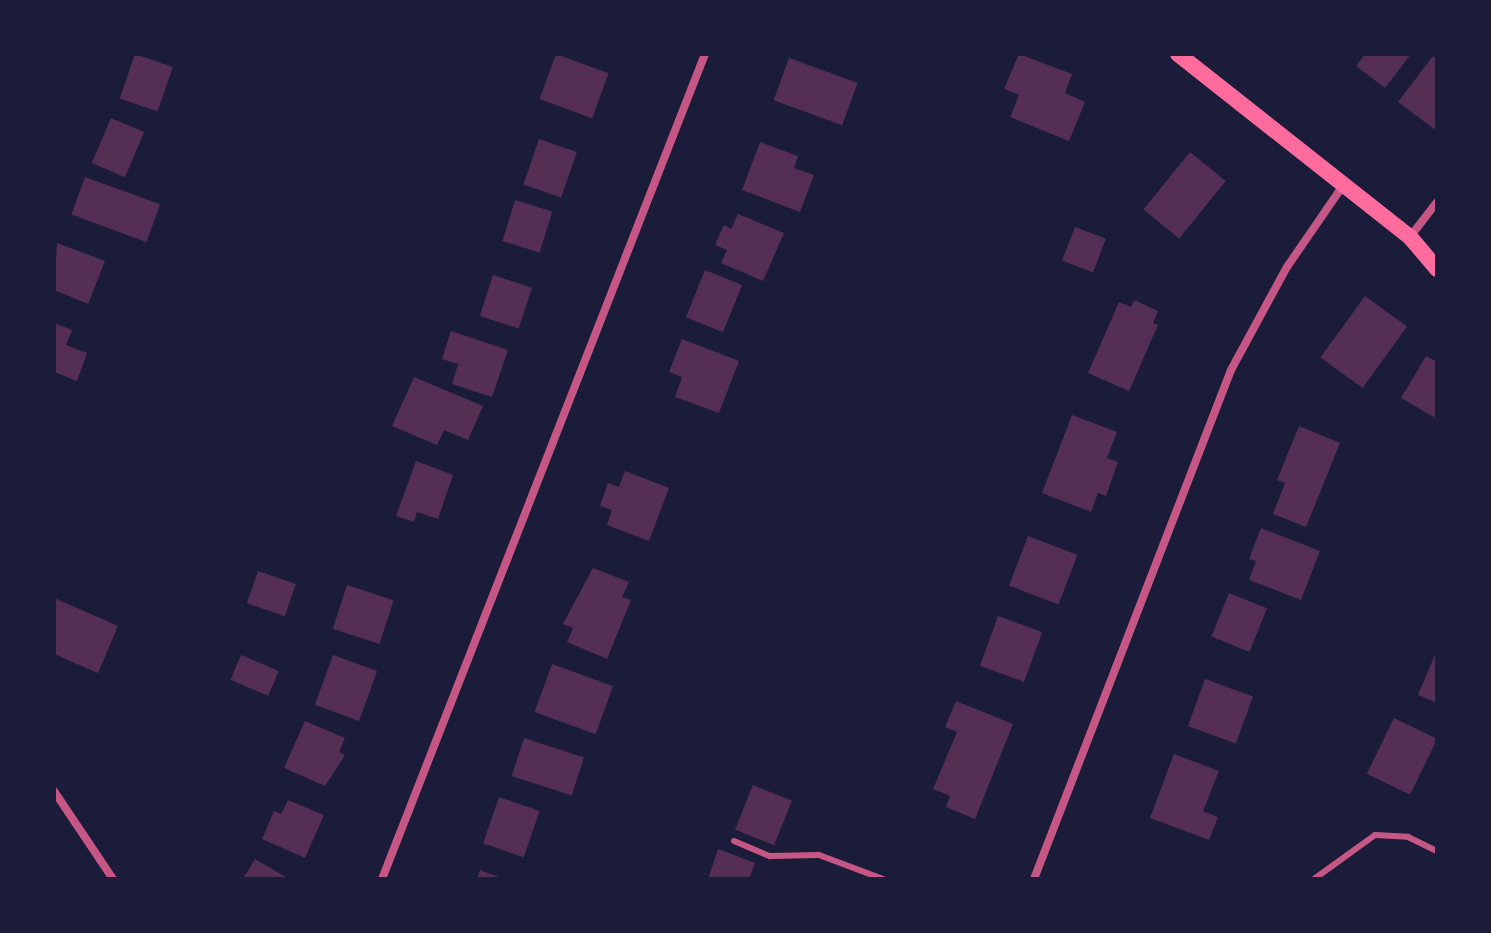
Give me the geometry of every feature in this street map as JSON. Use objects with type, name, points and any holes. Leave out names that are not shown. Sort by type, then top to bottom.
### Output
[{"type":"main road","points":[[1178,54],[1410,237],[1437,269]]},
{"type":"main road","points":[[1410,237],[1437,249]]},
{"type":"street","points":[[382,879],[705,54]]},
{"type":"street","points":[[1034,879],[1231,370],[1287,267],[1344,184]]},
{"type":"street","points":[[1410,237],[1437,202]]},
{"type":"street","points":[[54,791],[113,879]]},
{"type":"lane","points":[[1314,879],[1375,835],[1408,837],[1437,851]]},
{"type":"lane","points":[[734,841],[770,856],[819,855],[883,879]]},
{"type":"building","points":[[135,54],[173,67],[158,111],[120,98]]},
{"type":"building","points":[[556,54],[609,73],[592,118],[540,99]]},
{"type":"building","points":[[1019,54],[1072,74],[1065,93],[1085,102],[1069,141],[1010,117],[1019,95],[1004,89]]},
{"type":"building","points":[[1365,54],[1411,54],[1385,88],[1356,66]]},
{"type":"building","points":[[1433,56],[1437,60],[1437,131],[1398,102]]},
{"type":"building","points":[[789,58],[858,83],[842,125],[774,100]]},
{"type":"building","points":[[111,118],[144,132],[125,177],[92,163]]},
{"type":"building","points":[[539,139],[577,152],[561,197],[523,184]]},
{"type":"building","points":[[760,142],[798,156],[794,168],[814,175],[800,212],[742,190]]},
{"type":"building","points":[[1190,152],[1226,181],[1179,238],[1143,210]]},
{"type":"building","points":[[85,177],[160,204],[146,242],[71,215]]},
{"type":"building","points":[[515,200],[552,211],[540,253],[502,241]]},
{"type":"building","points":[[738,214],[784,233],[763,281],[721,263],[727,250],[715,245],[724,225],[731,229]]},
{"type":"building","points":[[1075,227],[1106,239],[1093,272],[1062,261]]},
{"type":"building","points":[[57,243],[105,261],[88,304],[54,290]]},
{"type":"building","points":[[705,270],[742,285],[723,332],[686,317]]},
{"type":"building","points":[[493,275],[532,288],[519,329],[480,316]]},
{"type":"building","points":[[1365,296],[1407,327],[1362,388],[1320,357]]},
{"type":"building","points":[[1134,300],[1158,311],[1153,323],[1158,325],[1129,391],[1088,373],[1119,302],[1131,307]]},
{"type":"building","points":[[54,323],[72,330],[66,345],[87,353],[77,381],[54,372]]},
{"type":"building","points":[[451,331],[508,350],[492,397],[452,384],[458,364],[442,359]]},
{"type":"building","points":[[682,339],[739,361],[719,413],[675,397],[682,377],[669,372]]},
{"type":"building","points":[[1426,356],[1437,362],[1437,419],[1401,398]]},
{"type":"building","points":[[414,377],[483,406],[468,440],[444,430],[437,445],[392,426]]},
{"type":"building","points":[[1072,415],[1117,432],[1107,458],[1118,462],[1106,496],[1098,493],[1091,512],[1042,493]]},
{"type":"building","points":[[1299,426],[1340,443],[1306,527],[1273,514],[1285,483],[1277,480]]},
{"type":"building","points":[[416,461],[453,475],[438,519],[417,512],[414,522],[396,516]]},
{"type":"building","points":[[625,471],[669,488],[649,541],[607,525],[612,510],[600,506],[608,483],[619,487]]},
{"type":"building","points":[[1261,528],[1320,551],[1301,600],[1249,580],[1256,561],[1249,559]]},
{"type":"building","points":[[1028,536],[1077,555],[1058,604],[1009,585]]},
{"type":"building","points":[[593,568],[629,582],[622,597],[631,600],[607,659],[567,642],[573,628],[563,624]]},
{"type":"building","points":[[258,571],[296,584],[285,616],[247,603]]},
{"type":"building","points":[[347,585],[394,600],[379,644],[333,629]]},
{"type":"building","points":[[1229,593],[1267,608],[1249,652],[1211,637]]},
{"type":"building","points":[[54,598],[118,626],[98,673],[54,654]]},
{"type":"building","points":[[998,616],[1042,632],[1024,682],[980,666]]},
{"type":"building","points":[[1437,650],[1437,703],[1418,695]]},
{"type":"building","points":[[241,655],[279,671],[268,696],[230,680]]},
{"type":"building","points":[[333,655],[377,671],[359,721],[315,705]]},
{"type":"building","points":[[552,664],[613,686],[596,734],[535,712]]},
{"type":"building","points":[[1205,679],[1253,696],[1236,743],[1188,726]]},
{"type":"building","points":[[956,701],[1013,724],[975,819],[946,807],[950,796],[933,789],[957,732],[945,727]]},
{"type":"building","points":[[1394,718],[1437,739],[1410,795],[1367,774]]},
{"type":"building","points":[[305,721],[345,738],[339,752],[345,755],[325,786],[284,768]]},
{"type":"building","points":[[524,738],[584,757],[572,796],[512,776]]},
{"type":"building","points":[[1174,754],[1219,771],[1203,811],[1218,817],[1209,840],[1150,818]]},
{"type":"building","points":[[753,785],[792,801],[774,845],[735,830]]},
{"type":"building","points":[[499,797],[540,811],[524,857],[483,843]]},
{"type":"building","points":[[288,800],[324,815],[305,858],[262,839],[274,811],[281,814]]},
{"type":"building","points":[[718,849],[755,863],[749,879],[708,879]]},
{"type":"building","points":[[255,859],[289,879],[243,879]]},
{"type":"building","points":[[480,870],[504,879],[477,879]]}]
